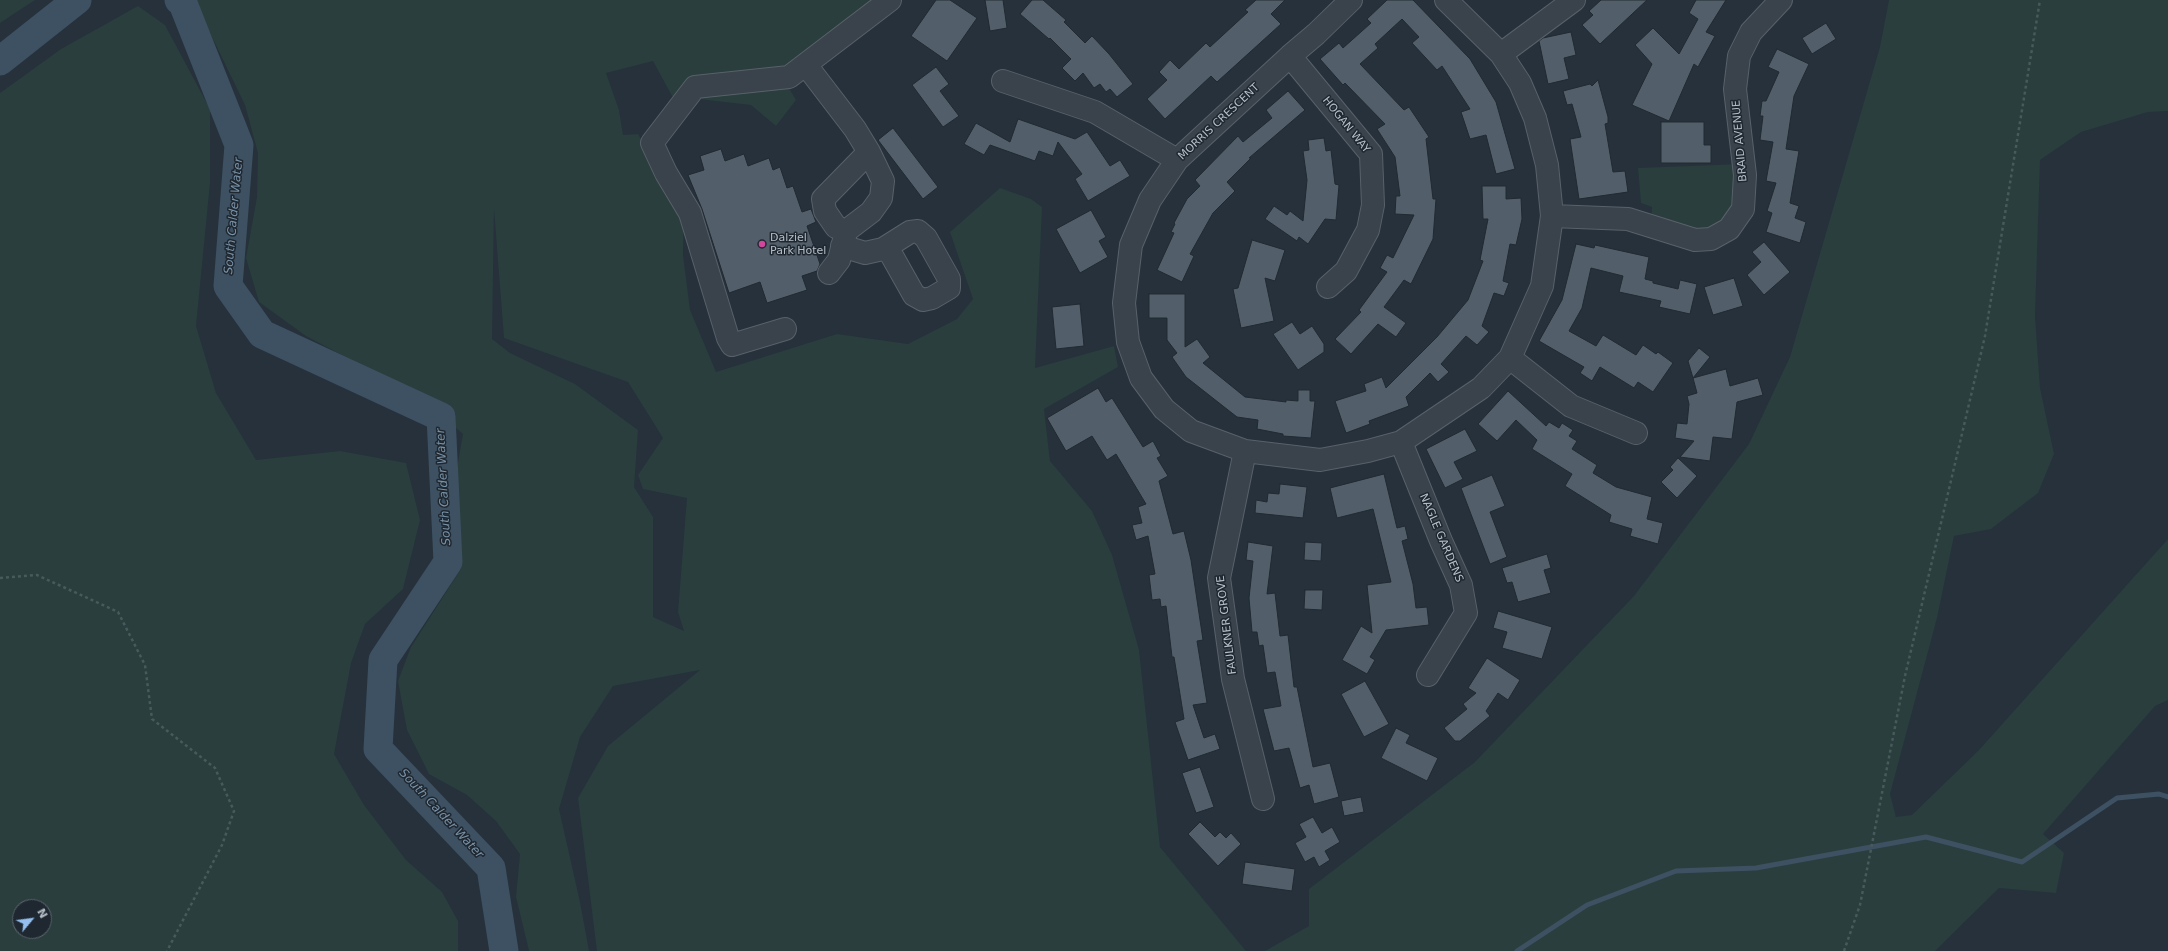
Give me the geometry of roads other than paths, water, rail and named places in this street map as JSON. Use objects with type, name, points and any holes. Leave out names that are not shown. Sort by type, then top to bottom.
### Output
[{"type":"street","points":[[785,329],[732,345],[728,338],[690,213],[666,173],[652,143],[696,87],[789,77],[890,0]]},
{"type":"street","name":"MORRIS CRESCENT","points":[[1351,0],[1316,34],[1177,160],[1150,200],[1131,245],[1124,303],[1128,342],[1141,378],[1164,410],[1191,431],[1245,451],[1320,460],[1368,451],[1401,442],[1482,388],[1510,358],[1542,286],[1552,216],[1547,165],[1535,118],[1520,84],[1500,54],[1446,0]]},
{"type":"street","points":[[1500,54],[1574,0]]},
{"type":"street","name":"BRAID AVENUE","points":[[1552,216],[1628,219],[1695,240],[1711,239],[1729,229],[1743,209],[1744,175],[1735,90],[1739,56],[1751,32],[1781,0]]},
{"type":"street","name":"HOGAN WAY","points":[[1290,56],[1371,154],[1373,205],[1368,230],[1346,271],[1328,287]]},
{"type":"street","points":[[806,65],[854,129],[869,152],[883,181],[881,198],[871,212],[844,238],[839,260],[829,273]]},
{"type":"street","points":[[1003,81],[1095,112],[1177,160]]},
{"type":"street","points":[[869,152],[823,198],[825,211],[844,238],[865,253],[887,247]]},
{"type":"street","points":[[1510,358],[1571,406],[1636,433]]},
{"type":"street","name":"NAGLE GARDENS","points":[[1401,442],[1441,541],[1461,585],[1466,613],[1428,675]]},
{"type":"street","name":"FAULKNER GROVE","points":[[1245,451],[1219,578],[1233,679],[1263,799]]},
{"type":"waterway","name":"South Calder Water","points":[[0,61],[77,0]]},
{"type":"waterway","name":"South Calder Water","points":[[179,0],[182,1],[239,145],[228,286],[262,334],[441,417],[448,562],[383,660],[378,749],[491,868],[504,951]]},
{"type":"waterway","points":[[1517,951],[1587,905],[1676,871],[1756,868],[1926,837],[2022,862],[2117,798],[2159,794],[2168,797]]},
{"type":"place","name":"Dalziel Park Hotel","points":[[762,244]]}]
